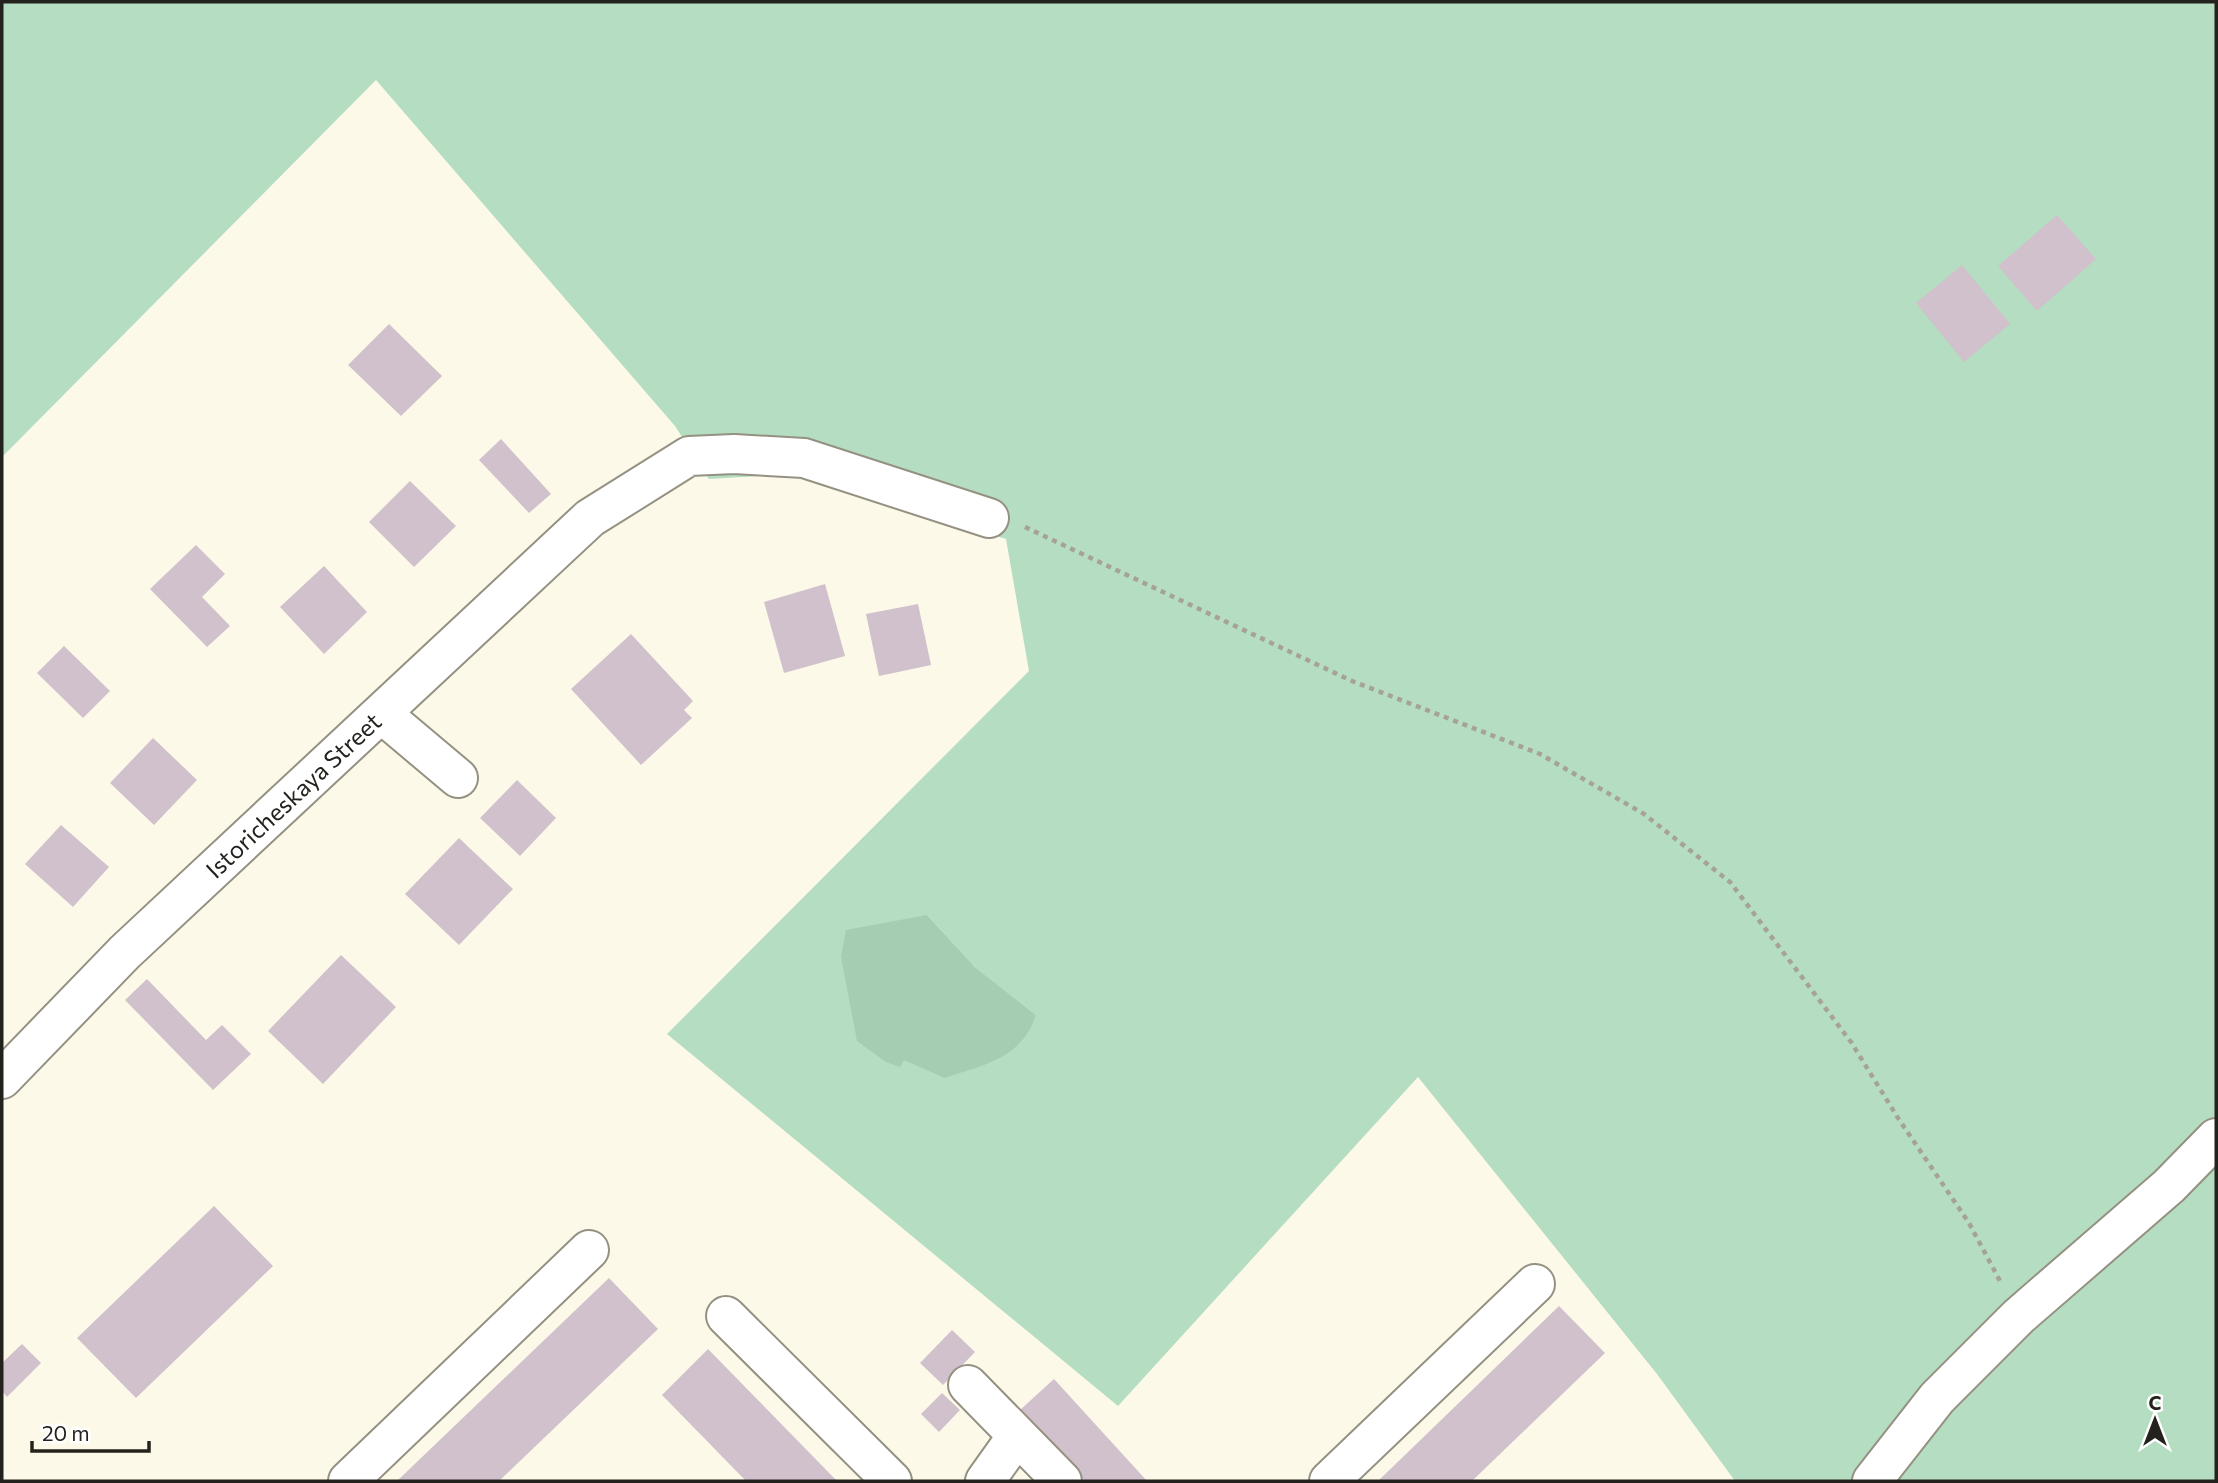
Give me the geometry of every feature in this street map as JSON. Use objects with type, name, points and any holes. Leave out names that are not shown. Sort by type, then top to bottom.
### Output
[{"type":"street","name":"Istoricheskaya Street","points":[[2,1079],[125,952],[590,518],[690,456],[734,454],[804,458],[989,518]]},
{"type":"street","points":[[382,714],[458,778]]},
{"type":"street","points":[[1872,1481],[1937,1398],[2019,1315],[2169,1186],[2216,1138]]},
{"type":"street","points":[[348,1481],[589,1250]]},
{"type":"street","points":[[1329,1481],[1535,1283]]},
{"type":"street","points":[[726,1315],[892,1481]]},
{"type":"street","points":[[968,1385],[1062,1481]]},
{"type":"street","points":[[985,1481],[1017,1436]]},
{"type":"path","points":[[989,518],[1029,528],[1352,681],[1540,754],[1644,814],[1730,882],[1851,1042],[1898,1118],[1969,1223],[2019,1315]]},
{"type":"green space","points":[[2,2],[2216,2],[2216,1481],[1735,1481],[1657,1374],[1418,1077],[1118,1406],[667,1034],[1029,671],[1006,539],[791,474],[709,479],[675,426],[376,80],[2,457]],"holes":[[[927,915],[975,967],[1036,1015],[904,1060]]]},
{"type":"green space","points":[[927,915],[975,967],[1036,1015],[1029,1030],[1011,1051],[987,1064],[945,1078],[904,1060],[900,1067],[886,1062],[857,1041],[841,957],[846,930]]},
{"type":"building","points":[[2057,215],[2096,259],[2037,311],[1998,266]]},
{"type":"building","points":[[1962,265],[2010,324],[1964,362],[1916,303]]},
{"type":"building","points":[[389,324],[442,376],[401,416],[348,365]]},
{"type":"building","points":[[501,439],[551,494],[529,513],[479,460]]},
{"type":"building","points":[[410,481],[456,526],[414,567],[369,522]]},
{"type":"building","points":[[196,545],[225,574],[202,597],[230,626],[207,647],[150,589]]},
{"type":"building","points":[[324,566],[367,612],[324,654],[280,607]]},
{"type":"building","points":[[825,584],[845,656],[784,673],[764,602]]},
{"type":"building","points":[[918,604],[931,665],[879,676],[866,614]]},
{"type":"building","points":[[631,634],[693,701],[684,710],[692,718],[641,765],[571,689]]},
{"type":"building","points":[[64,646],[110,691],[83,718],[37,673]]},
{"type":"building","points":[[153,738],[197,780],[154,825],[110,783]]},
{"type":"building","points":[[517,780],[556,818],[520,856],[480,818]]},
{"type":"building","points":[[61,825],[109,867],[73,907],[25,864]]},
{"type":"building","points":[[459,838],[513,889],[459,945],[405,894]]},
{"type":"building","points":[[341,955],[396,1007],[323,1084],[268,1031]]},
{"type":"building","points":[[147,979],[206,1040],[222,1025],[251,1054],[213,1090],[125,1000]]},
{"type":"building","points":[[214,1206],[273,1266],[136,1398],[77,1338]]},
{"type":"building","points":[[609,1278],[658,1329],[499,1481],[397,1481]]},
{"type":"building","points":[[1559,1306],[1605,1353],[1472,1481],[1378,1481]]},
{"type":"building","points":[[952,1330],[975,1352],[943,1385],[920,1363]]},
{"type":"building","points":[[22,1344],[41,1363],[7,1397],[2,1391],[2,1363]]},
{"type":"building","points":[[708,1349],[837,1481],[746,1481],[662,1395]]},
{"type":"building","points":[[1054,1379],[1147,1481],[1085,1481],[1020,1410]]},
{"type":"building","points":[[942,1393],[960,1410],[939,1432],[921,1414]]}]
